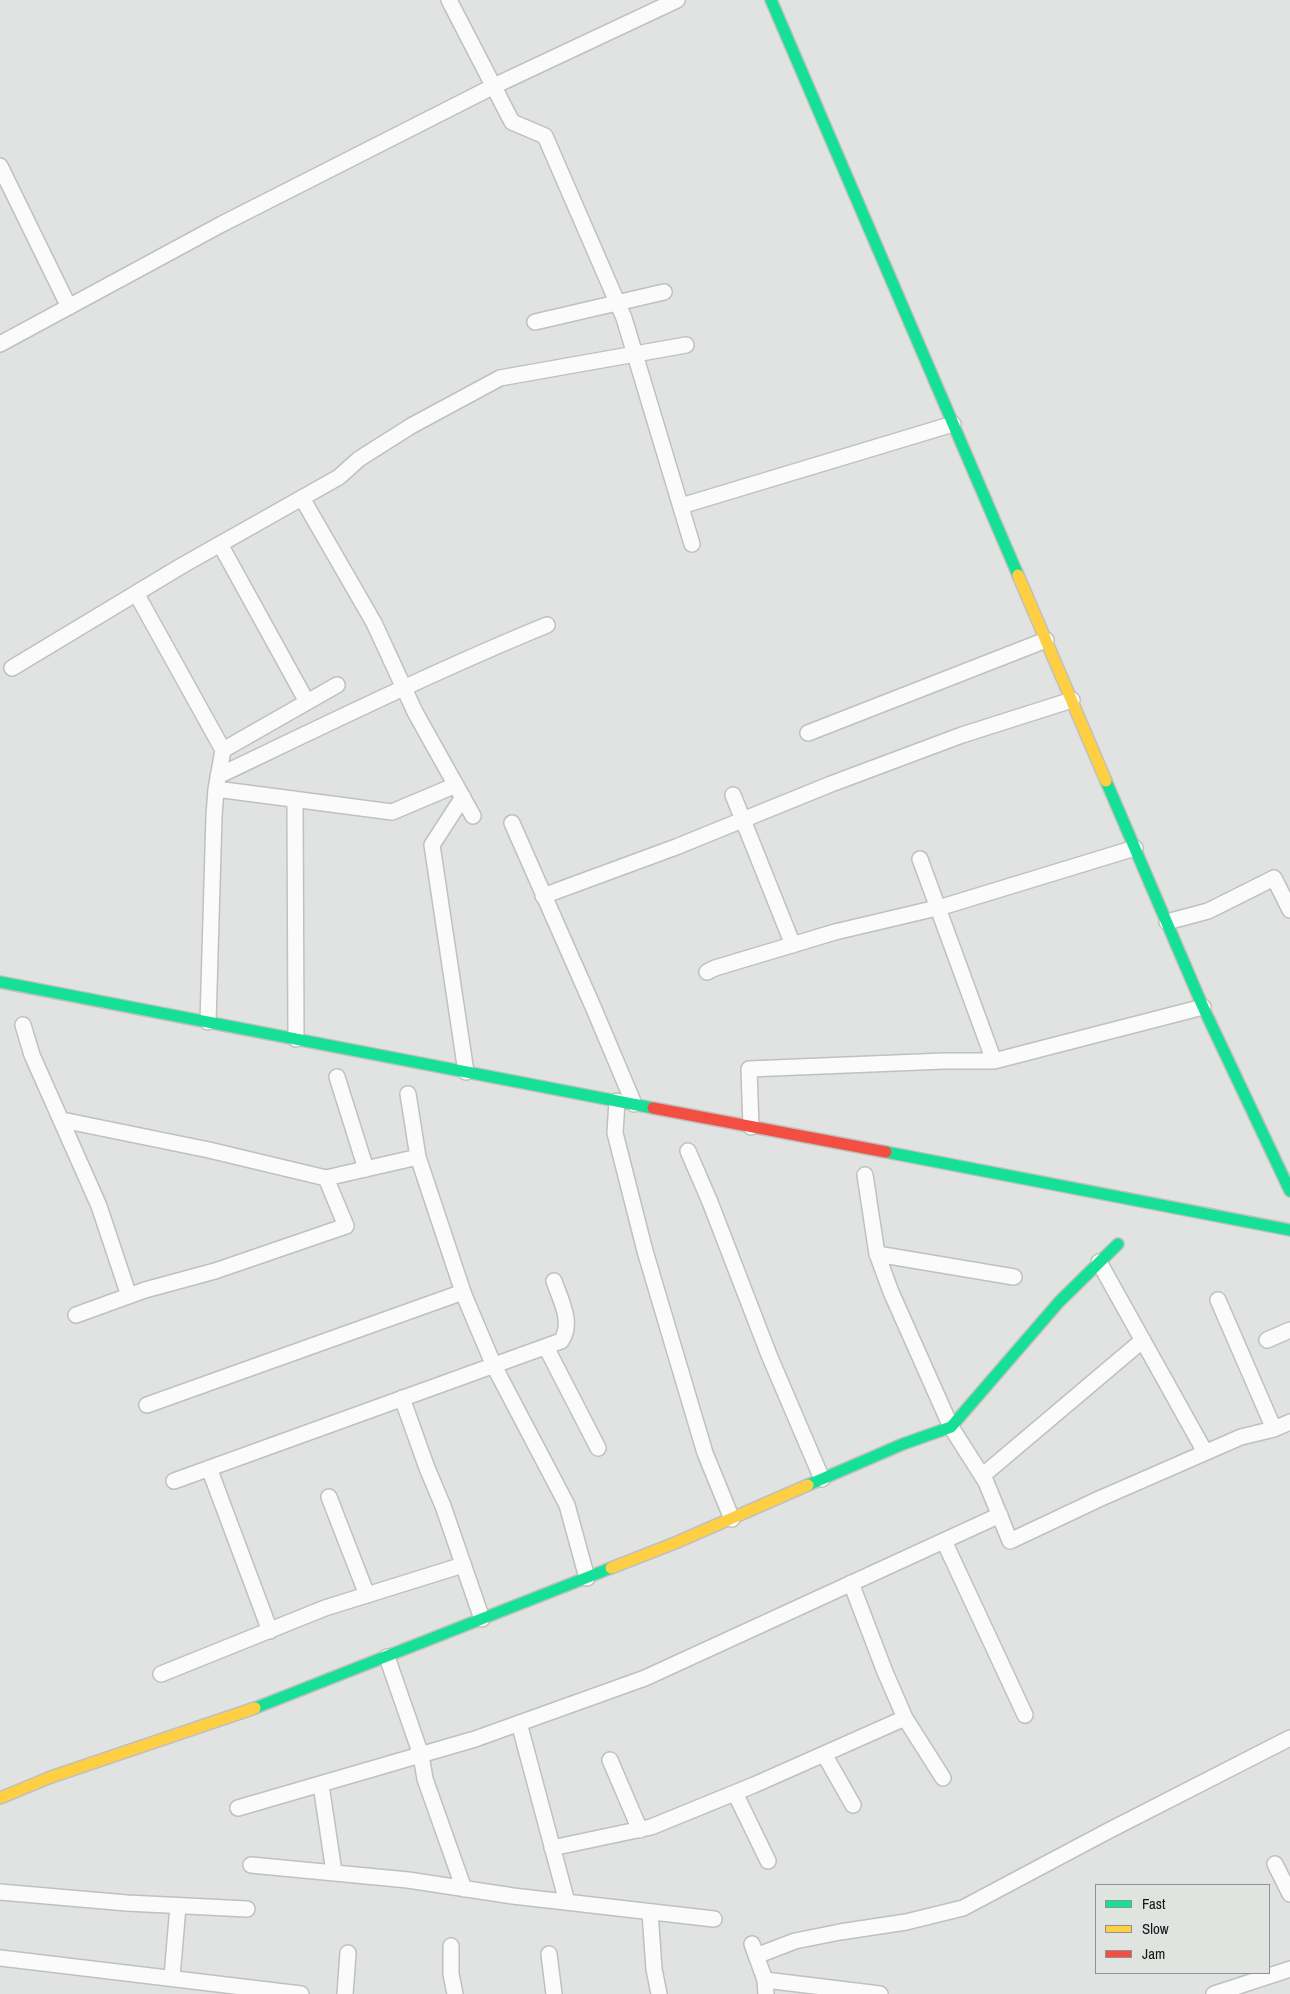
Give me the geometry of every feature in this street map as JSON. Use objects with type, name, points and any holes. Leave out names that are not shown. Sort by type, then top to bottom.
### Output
[{"type":"street","points":[[449,0],[512,122],[545,136],[559,164],[618,303],[692,544]]},
{"type":"street","points":[[0,344],[222,224],[494,86],[677,0]]},
{"type":"street","points":[[771,0],[1203,1007],[1290,1191]]},
{"type":"street","points":[[0,166],[70,307]]},
{"type":"street","points":[[535,322],[664,292]]},
{"type":"street","points":[[12,668],[136,593],[339,477],[359,459],[411,426],[500,378],[686,345]]},
{"type":"street","points":[[681,506],[953,424]]},
{"type":"street","points":[[302,498],[374,623],[415,712],[473,816]]},
{"type":"street","points":[[220,544],[307,702]]},
{"type":"street","points":[[136,593],[223,750],[217,782],[208,1022]]},
{"type":"street","points":[[217,782],[404,688],[486,650],[547,625]]},
{"type":"street","points":[[808,733],[1046,640]]},
{"type":"street","points":[[223,750],[337,685]]},
{"type":"street","points":[[543,896],[676,847],[831,784],[962,735],[1072,700]]},
{"type":"street","points":[[217,782],[295,799],[392,812],[459,791]]},
{"type":"street","points":[[459,791],[432,845],[466,1072]]},
{"type":"street","points":[[734,795],[794,945]]},
{"type":"street","points":[[295,799],[296,1039]]},
{"type":"street","points":[[512,823],[634,1104]]},
{"type":"street","points":[[707,972],[835,932],[938,907],[1135,848]]},
{"type":"street","points":[[920,859],[994,1061]]},
{"type":"street","points":[[1166,922],[1208,911],[1274,878],[1290,910]]},
{"type":"street","points":[[0,982],[1290,1230]]},
{"type":"street","points":[[751,1127],[749,1069],[944,1061],[994,1061],[1203,1007]]},
{"type":"street","points":[[23,1025],[32,1055],[99,1206],[129,1296]]},
{"type":"street","points":[[337,1077],[366,1169]]},
{"type":"street","points":[[408,1094],[418,1156],[463,1292],[494,1366],[567,1505],[587,1578]]},
{"type":"street","points":[[617,1101],[615,1133],[640,1233],[705,1453],[732,1519]]},
{"type":"street","points":[[62,1120],[209,1150],[326,1178],[418,1156]]},
{"type":"street","points":[[688,1151],[710,1202],[769,1355],[822,1480]]},
{"type":"street","points":[[864,1175],[877,1254],[891,1292],[951,1426],[982,1476],[1010,1541],[1240,1436],[1274,1429],[1290,1422]]},
{"type":"street","points":[[76,1315],[129,1296],[215,1271],[346,1226],[326,1178]]},
{"type":"street","points":[[0,1798],[51,1777],[234,1716],[388,1657],[732,1519],[903,1444],[951,1426],[1059,1302],[1118,1244]]},
{"type":"street","points":[[877,1254],[1014,1277]]},
{"type":"street","points":[[1099,1262],[1205,1452]]},
{"type":"street","points":[[174,1481],[560,1341],[566,1333],[566,1317],[554,1281]]},
{"type":"street","points":[[147,1404],[463,1292]]},
{"type":"street","points":[[1218,1300],[1274,1429]]},
{"type":"street","points":[[1267,1340],[1290,1330]]},
{"type":"street","points":[[982,1476],[1143,1340]]},
{"type":"street","points":[[546,1347],[598,1448]]},
{"type":"street","points":[[402,1398],[443,1506],[482,1620]]},
{"type":"street","points":[[209,1468],[270,1631]]},
{"type":"street","points":[[329,1497],[367,1595]]},
{"type":"street","points":[[238,1808],[420,1755],[519,1723],[645,1678],[1000,1515]]},
{"type":"street","points":[[944,1540],[1025,1715]]},
{"type":"street","points":[[161,1674],[325,1608],[463,1565]]},
{"type":"street","points":[[851,1583],[905,1718],[943,1778]]},
{"type":"street","points":[[388,1657],[420,1755],[425,1779],[464,1889]]},
{"type":"street","points":[[552,1848],[640,1830],[667,1821],[905,1718]]},
{"type":"street","points":[[519,1723],[567,1902]]},
{"type":"street","points":[[880,1994],[766,1987],[754,1950],[840,1932],[906,1922],[963,1908],[1290,1738]]},
{"type":"street","points":[[824,1754],[854,1805]]},
{"type":"street","points":[[610,1760],[640,1830]]},
{"type":"street","points":[[321,1785],[334,1872]]},
{"type":"street","points":[[735,1793],[768,1861]]},
{"type":"street","points":[[1275,1864],[1290,1894]]},
{"type":"street","points":[[251,1865],[408,1880],[464,1889],[714,1919]]},
{"type":"street","points":[[0,1892],[178,1906],[247,1909]]},
{"type":"street","points":[[172,1977],[178,1906]]},
{"type":"street","points":[[650,1912],[654,1968],[660,1994]]},
{"type":"street","points":[[451,1946],[451,1974],[455,1994]]},
{"type":"street","points":[[345,1994],[348,1952]]},
{"type":"street","points":[[549,1954],[554,1994]]},
{"type":"street","points":[[0,1958],[172,1977],[301,1994]]},
{"type":"street","points":[[1214,1994],[1290,1969]]},
{"type":"traffic: fast","points":[[771,0],[1018,575]]},
{"type":"traffic: fast","points":[[1106,781],[1203,1007],[1290,1191]]},
{"type":"traffic: fast","points":[[0,982],[653,1108]]},
{"type":"traffic: fast","points":[[886,1152],[1290,1230]]},
{"type":"traffic: fast","points":[[808,1485],[903,1444],[951,1427],[1059,1302],[1118,1244]]},
{"type":"traffic: fast","points":[[255,1708],[611,1568]]},
{"type":"traffic: slow","points":[[1018,575],[1106,781]]},
{"type":"traffic: slow","points":[[611,1568],[675,1543],[808,1485]]},
{"type":"traffic: slow","points":[[0,1798],[51,1777],[255,1708]]},
{"type":"traffic: jam","points":[[653,1108],[886,1152]]}]
